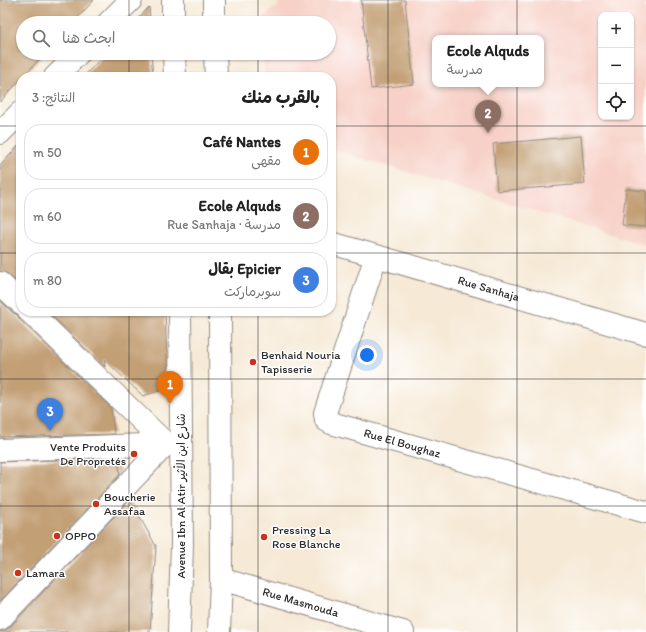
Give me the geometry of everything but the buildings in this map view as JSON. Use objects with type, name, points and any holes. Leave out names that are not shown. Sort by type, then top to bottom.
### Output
[{"type":"street","points":[[115,16],[131,0]]},
{"type":"street","points":[[172,0],[173,16]]},
{"type":"street","points":[[214,0],[214,16]]},
{"type":"street","points":[[60,72],[72,60]]},
{"type":"street","points":[[174,60],[174,72]]},
{"type":"street","points":[[215,60],[216,72]]},
{"type":"street","points":[[0,133],[16,117]]},
{"type":"street","name":"Rue Sanhaja","points":[[336,244],[646,334]]},
{"type":"street","name":"Rue El Boughaz","points":[[376,256],[325,413],[326,420],[331,424],[646,512]]},
{"type":"street","points":[[0,283],[16,298]]},
{"type":"street","points":[[34,316],[174,444]]},
{"type":"street","name":"Avenue Ibn Al Atir شارع ابن الأثير","points":[[179,632],[182,545],[174,444],[180,316]]},
{"type":"street","points":[[219,632],[221,579],[220,316]]},
{"type":"street","points":[[0,450],[174,444]]},
{"type":"street","points":[[0,619],[174,444]]},
{"type":"street","name":"Rue Masmouda","points":[[221,579],[403,632]]},
{"type":"shaded area","points":[[278,0],[646,0],[646,245],[336,151],[336,72],[265,72],[264,60],[336,60],[336,16],[264,16],[279,6]]},
{"type":"place","name":"Ecole Alquds","points":[[488,133]]},
{"type":"place","name":"Benhaid Nouria Tapisserie","points":[[253,362]]},
{"type":"place","name":"Café Nantes","points":[[170,404]]},
{"type":"place","name":"Epicier بقال","points":[[50,431]]},
{"type":"place","name":"Vente Produits De Propretés","points":[[134,454]]},
{"type":"place","name":"Boucherie Assafaa","points":[[96,504]]},
{"type":"place","name":"OPPO","points":[[57,536]]},
{"type":"place","name":"Pressing La Rose Blanche","points":[[264,537]]},
{"type":"place","name":"Lamara","points":[[18,573]]}]
